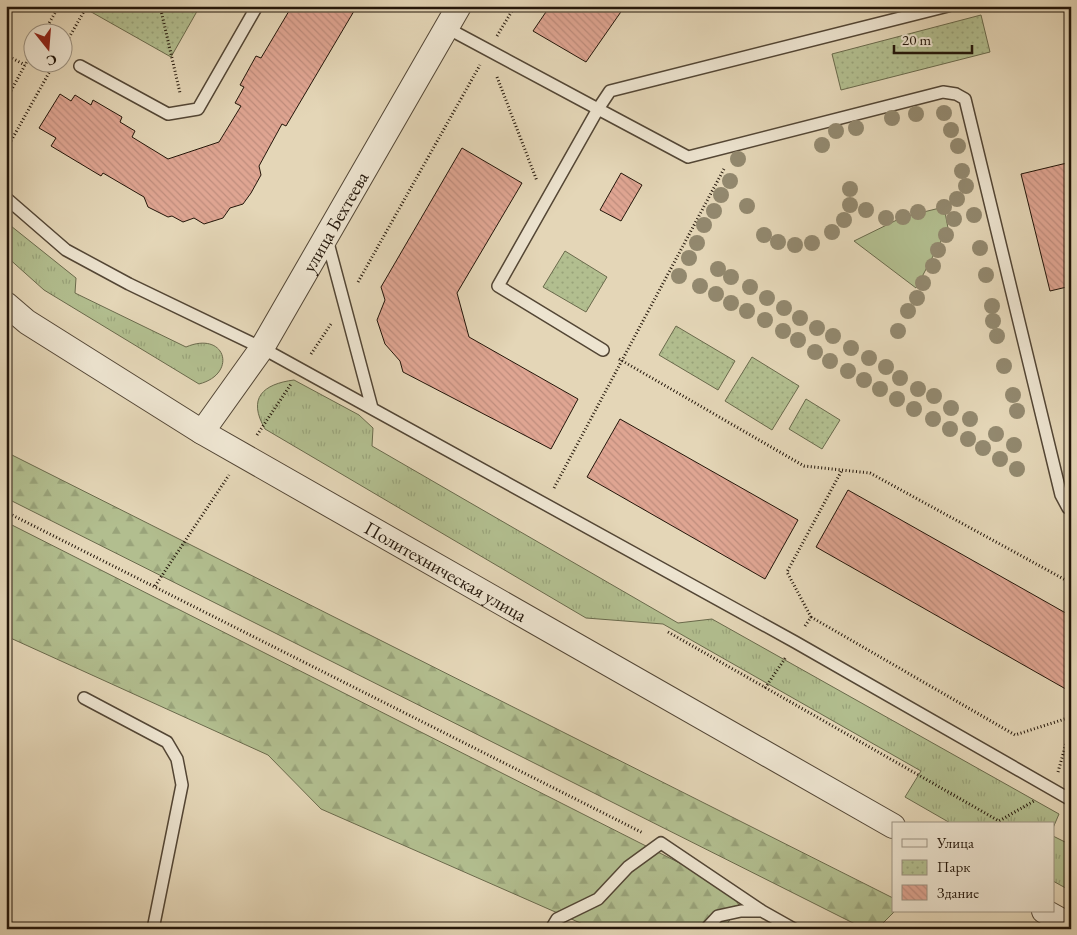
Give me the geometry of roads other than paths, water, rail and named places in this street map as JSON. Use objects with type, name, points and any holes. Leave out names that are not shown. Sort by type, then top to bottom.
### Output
[{"type":"street","name":"улица Бехтеева","points":[[202,432],[262,348],[459,6]]},
{"type":"street","name":"Политехническая улица","points":[[6,304],[27,322],[202,432],[892,825]]},
{"type":"street","points":[[1046,912],[1071,926]]},
{"type":"lane","points":[[80,66],[168,114],[198,109],[257,6]]},
{"type":"lane","points":[[603,350],[498,286],[610,91],[948,6]]},
{"type":"lane","points":[[446,28],[487,52],[688,156],[942,92],[956,94],[965,99],[1061,495],[1071,510]]},
{"type":"lane","points":[[6,198],[66,250],[130,284],[262,348],[372,408],[795,642],[1071,800]]},
{"type":"lane","points":[[326,237],[372,408]]},
{"type":"lane","points":[[84,698],[167,742],[177,759],[182,784],[153,929]]},
{"type":"lane","points":[[551,929],[557,920],[598,899],[628,867],[661,843],[762,911],[794,929]]},
{"type":"lane","points":[[706,929],[718,916],[741,911],[762,911]]}]
